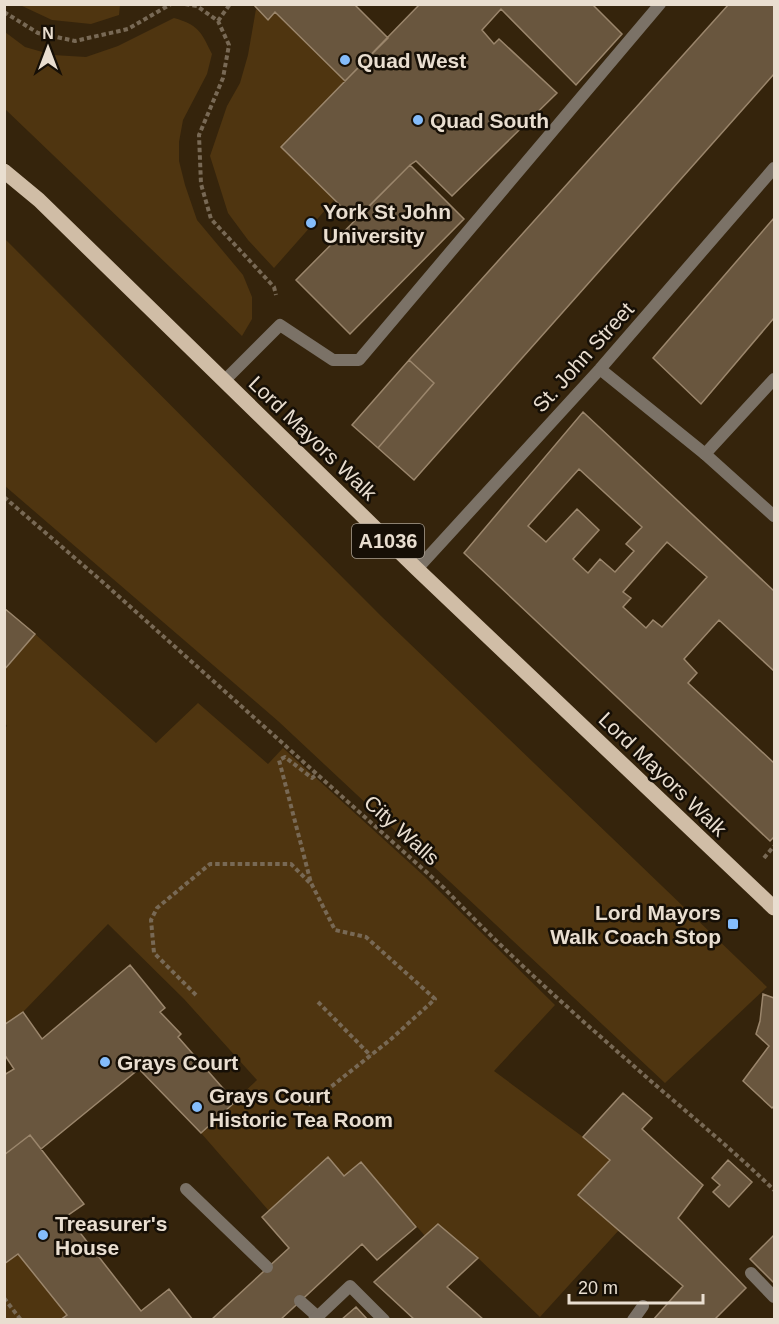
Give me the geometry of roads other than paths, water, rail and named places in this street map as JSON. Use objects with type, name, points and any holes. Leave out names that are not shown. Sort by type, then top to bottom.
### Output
[{"type":"main road","name":"Lord Mayors Walk","points":[[4,171],[39,200],[417,569],[774,908]]},
{"type":"street","points":[[224,381],[280,325],[333,360],[359,360],[660,4]]},
{"type":"street","name":"St. John Street","points":[[417,569],[600,369],[774,168]]},
{"type":"street","points":[[600,369],[705,454],[774,516]]},
{"type":"street","points":[[705,454],[774,379]]},
{"type":"street","points":[[186,1189],[267,1267]]},
{"type":"street","points":[[750,1273],[774,1297]]},
{"type":"street","points":[[300,1300],[316,1318],[350,1286],[384,1320]]},
{"type":"street","points":[[633,1320],[643,1306]]},
{"type":"place","name":"Quad West","points":[[345,60]]},
{"type":"place","name":"Quad South","points":[[418,120]]},
{"type":"place","name":"York St John University","points":[[311,223]]},
{"type":"place","name":"Lord Mayors Walk Coach Stop","points":[[733,924]]},
{"type":"place","name":"Grays Court","points":[[105,1062]]},
{"type":"place","name":"Grays Court Historic Tea Room","points":[[197,1107]]},
{"type":"place","name":"Treasurer's House","points":[[43,1235]]}]
